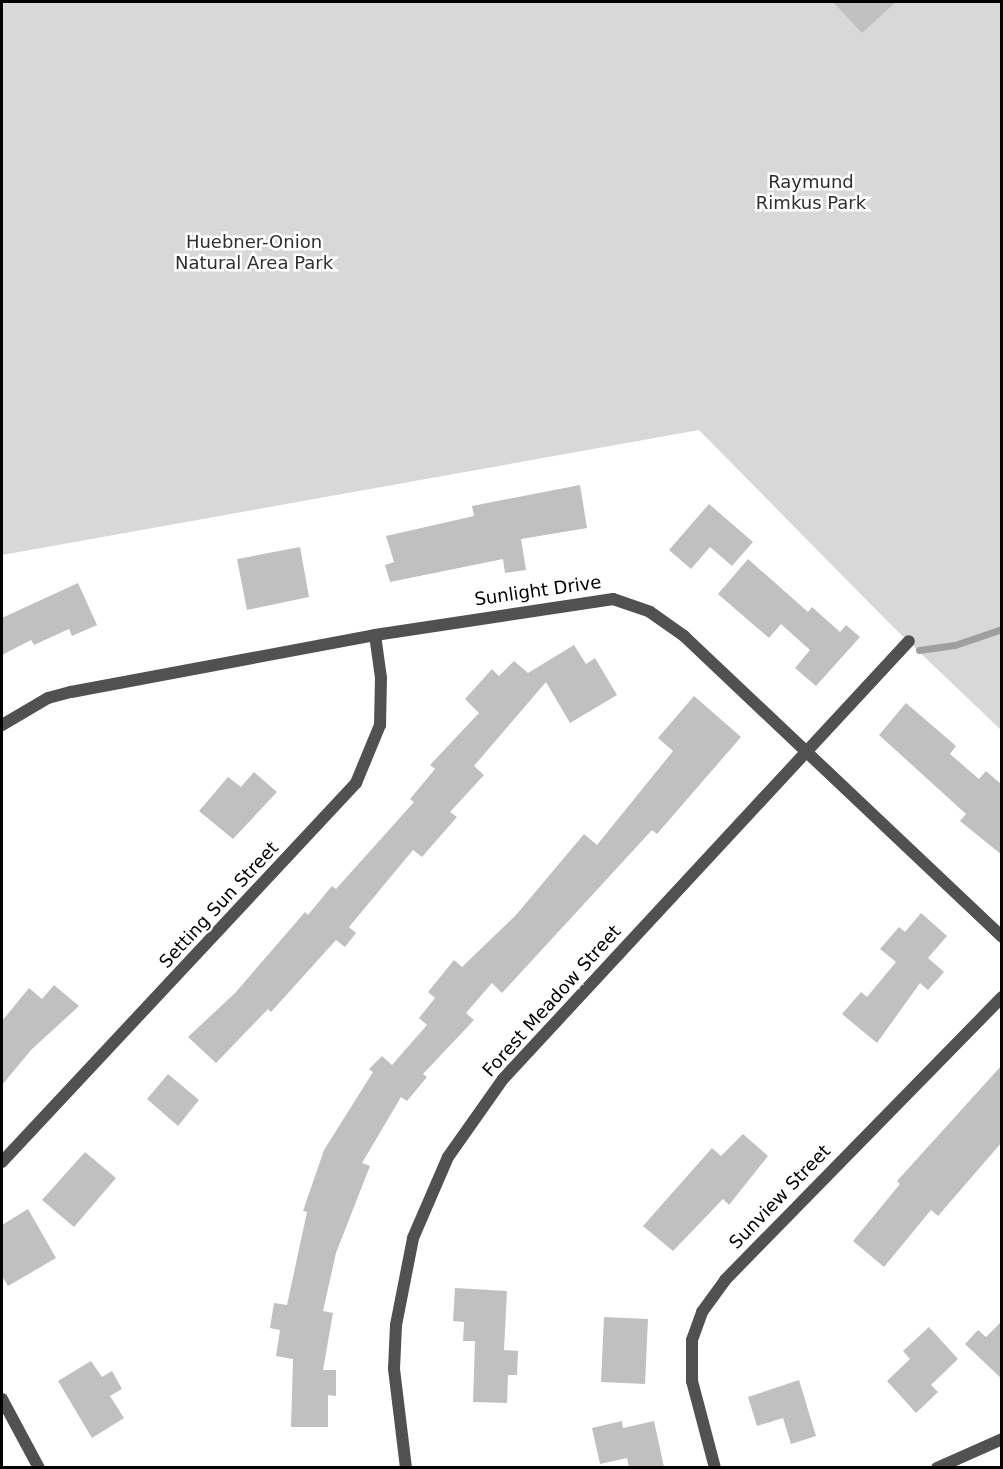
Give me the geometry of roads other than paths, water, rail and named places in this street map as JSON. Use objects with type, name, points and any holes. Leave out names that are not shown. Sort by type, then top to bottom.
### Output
[{"type":"street","name":"Sunlight Drive","points":[[2,725],[48,698],[71,692],[375,635],[613,599],[650,612],[684,636],[1002,937]]},
{"type":"street","name":"Setting Sun Street","points":[[2,1162],[356,783],[380,725],[381,678],[375,635]]},
{"type":"street","name":"Forest Meadow Street","points":[[406,1467],[394,1369],[396,1325],[413,1238],[448,1157],[503,1079],[909,641]]},
{"type":"street","name":"Sunview Street","points":[[715,1467],[692,1381],[692,1340],[702,1312],[724,1280],[1002,997]]},
{"type":"street","points":[[2,1399],[39,1467]]},
{"type":"street","points":[[937,1467],[1002,1439]]},
{"type":"waterway","points":[[919,650],[955,645],[1002,629]]},
{"type":"park label","name":"Raymund Rimkus Park","points":[[811,193]]},
{"type":"park label","name":"Huebner-Onion Natural Area Park","points":[[254,253]]}]
